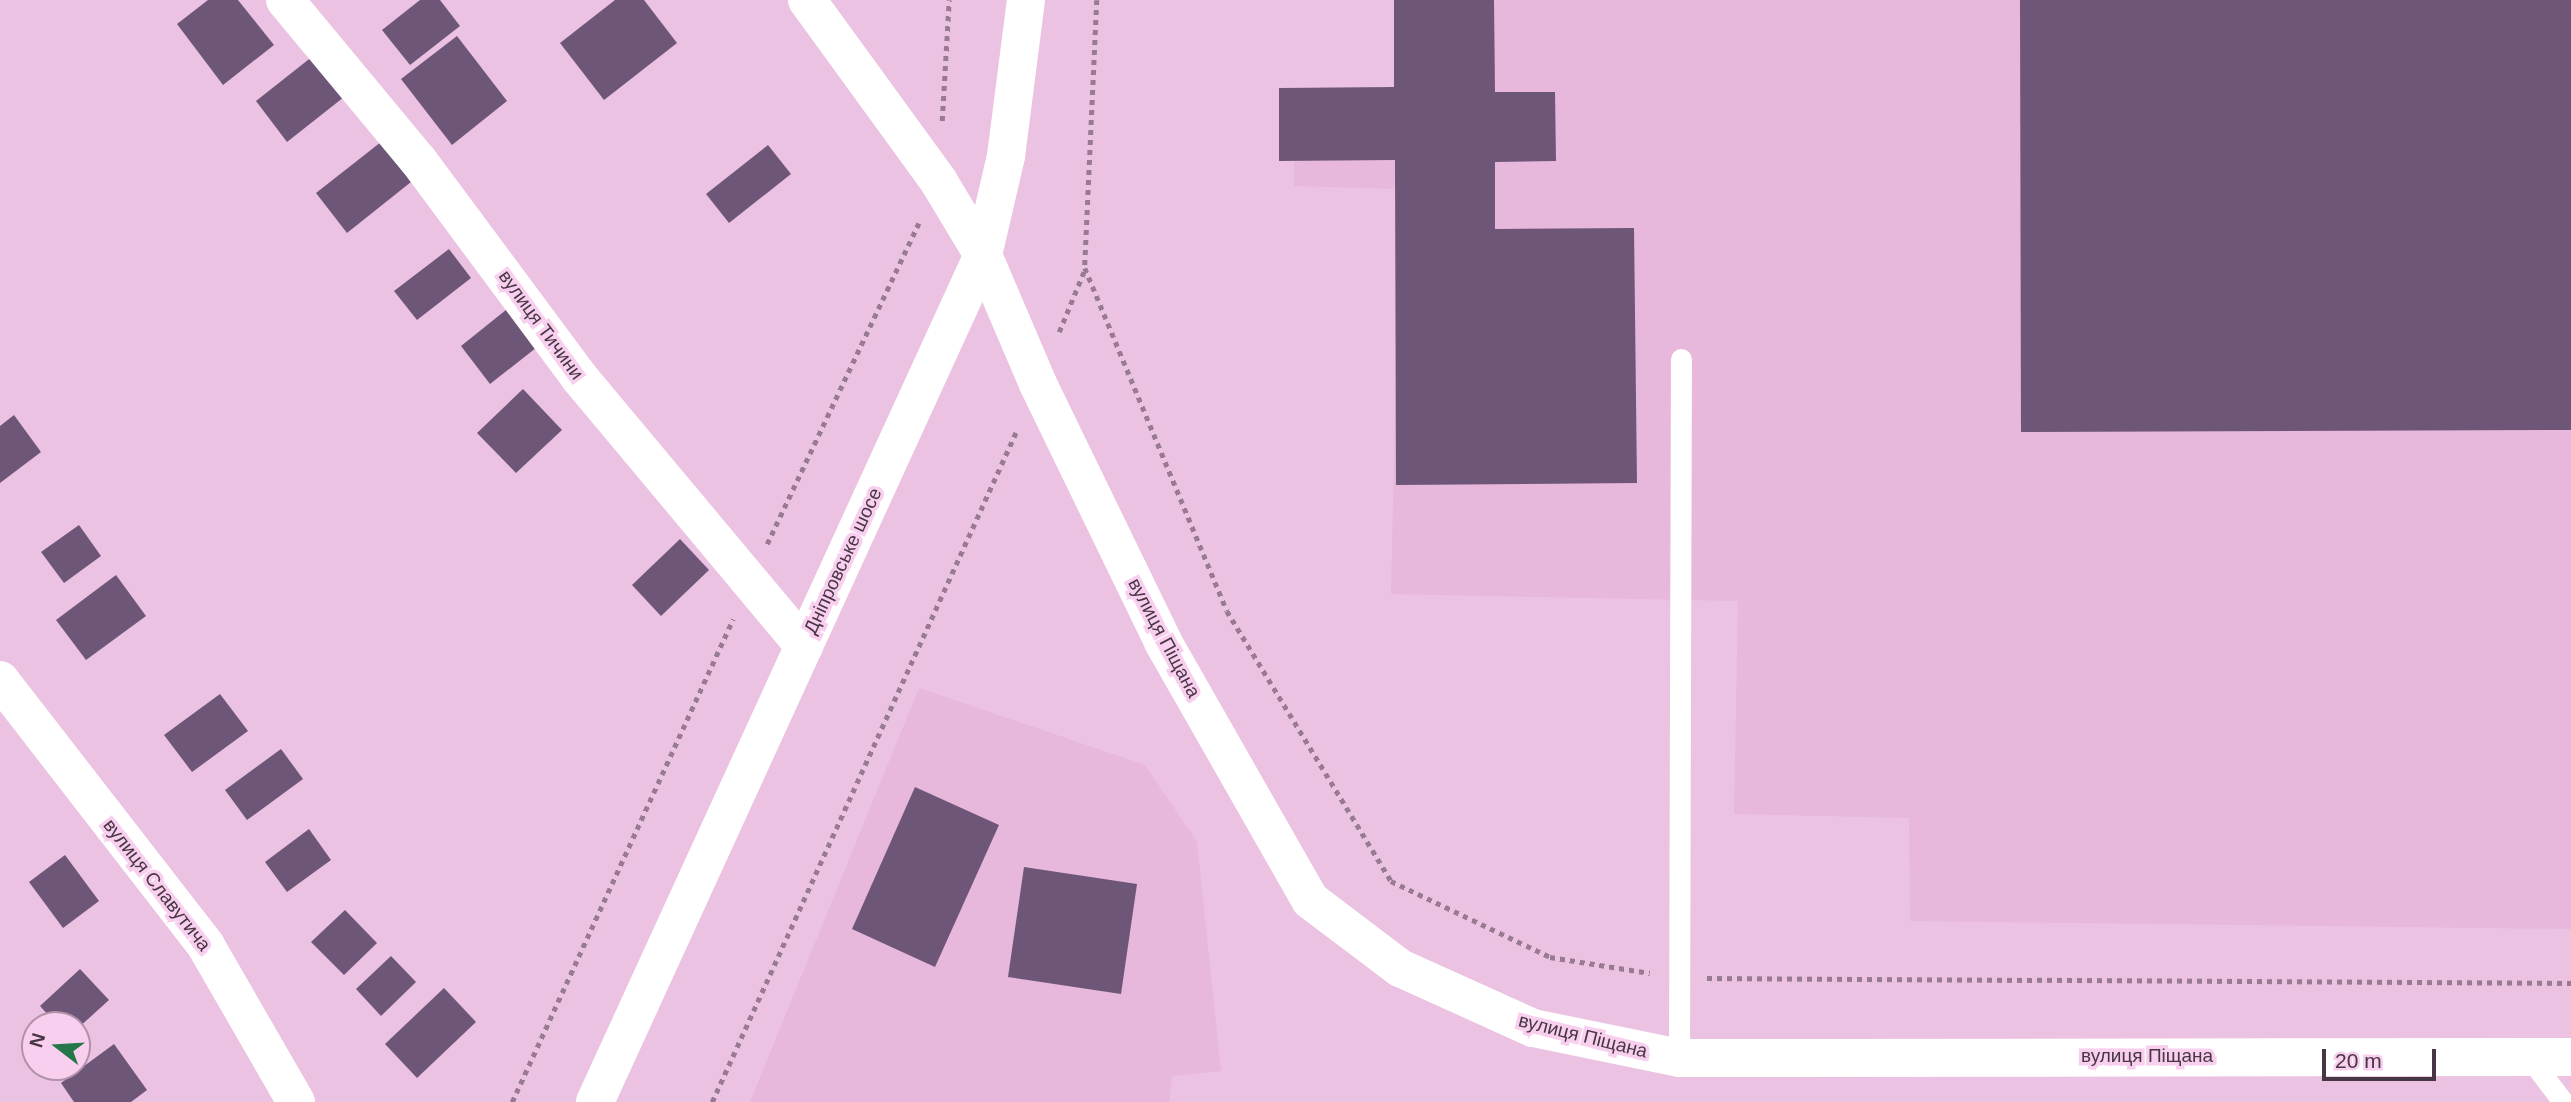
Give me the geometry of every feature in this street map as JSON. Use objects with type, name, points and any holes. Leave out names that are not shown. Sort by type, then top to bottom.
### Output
[{"type":"street","name":"вулиця Тичини","points":[[285,0],[418,160],[579,377],[804,646]]},
{"type":"street","name":"вулиця Піщана","points":[[807,0],[939,182],[983,255],[1038,384],[1163,642],[1310,900],[1400,968],[1469,1002],[1533,1028],[1679,1058],[2571,1057]]},
{"type":"street","name":"Дніпровське шосе","points":[[595,1102],[983,255],[1006,156],[1026,0]]},
{"type":"street","name":"вулиця Славутича","points":[[0,680],[206,946],[296,1102]]},
{"type":"lane","points":[[1679,1058],[1681,359]]},
{"type":"lane","points":[[2529,1057],[2563,1102]]},
{"type":"path","points":[[712,1102],[1038,384],[1085,268],[1097,0]]},
{"type":"path","points":[[1085,268],[1227,611],[1391,881],[1549,957],[1681,977],[2571,983]]},
{"type":"shaded area","points":[[1412,0],[2571,0],[2571,929],[1910,921],[1909,818],[1734,814],[1738,601],[1391,594],[1400,189],[1294,186],[1296,96],[1410,99]]},
{"type":"shaded area","points":[[919,688],[1145,765],[1197,842],[1221,1071],[1172,1076],[1169,1102],[750,1102]]},
{"type":"building","points":[[208,0],[238,0],[274,45],[223,85],[177,24]]},
{"type":"building","points":[[420,0],[440,0],[460,26],[410,65],[382,30]]},
{"type":"building","points":[[615,0],[644,0],[677,43],[604,100],[560,43]]},
{"type":"building","points":[[1394,0],[1494,0],[1495,92],[1555,92],[1556,161],[1495,162],[1495,229],[1634,228],[1637,483],[1396,485],[1395,160],[1279,161],[1279,88],[1394,87]]},
{"type":"building","points":[[2020,0],[2571,0],[2571,430],[2021,432]]},
{"type":"building","points":[[457,36],[507,101],[452,145],[401,79]]},
{"type":"building","points":[[313,56],[344,97],[287,142],[256,101]]},
{"type":"building","points":[[381,142],[411,182],[347,233],[316,193]]},
{"type":"building","points":[[768,145],[791,174],[729,223],[706,194]]},
{"type":"building","points":[[449,249],[471,278],[417,320],[394,291]]},
{"type":"building","points":[[511,306],[541,344],[490,384],[461,346]]},
{"type":"building","points":[[523,389],[562,430],[516,473],[477,433]]},
{"type":"building","points":[[14,415],[41,452],[0,483],[0,426]]},
{"type":"building","points":[[79,525],[101,556],[64,583],[41,552]]},
{"type":"building","points":[[680,539],[709,570],[661,616],[632,585]]},
{"type":"building","points":[[116,575],[146,616],[86,660],[56,620]]},
{"type":"building","points":[[220,694],[248,731],[192,772],[164,735]]},
{"type":"building","points":[[281,749],[303,779],[247,820],[225,790]]},
{"type":"building","points":[[915,787],[999,825],[935,967],[852,929]]},
{"type":"building","points":[[309,829],[331,860],[287,892],[265,862]]},
{"type":"building","points":[[65,855],[99,901],[63,928],[29,882]]},
{"type":"building","points":[[1024,867],[1137,884],[1121,994],[1008,977]]},
{"type":"building","points":[[345,910],[377,943],[344,975],[311,942]]},
{"type":"building","points":[[391,956],[416,982],[381,1016],[356,989]]},
{"type":"building","points":[[80,969],[109,1000],[91,1016],[91,1011],[44,1011],[40,1006]]},
{"type":"building","points":[[444,988],[476,1022],[417,1078],[385,1044]]},
{"type":"building","points":[[114,1044],[147,1090],[131,1102],[74,1102],[61,1083],[91,1081],[91,1061]]}]
